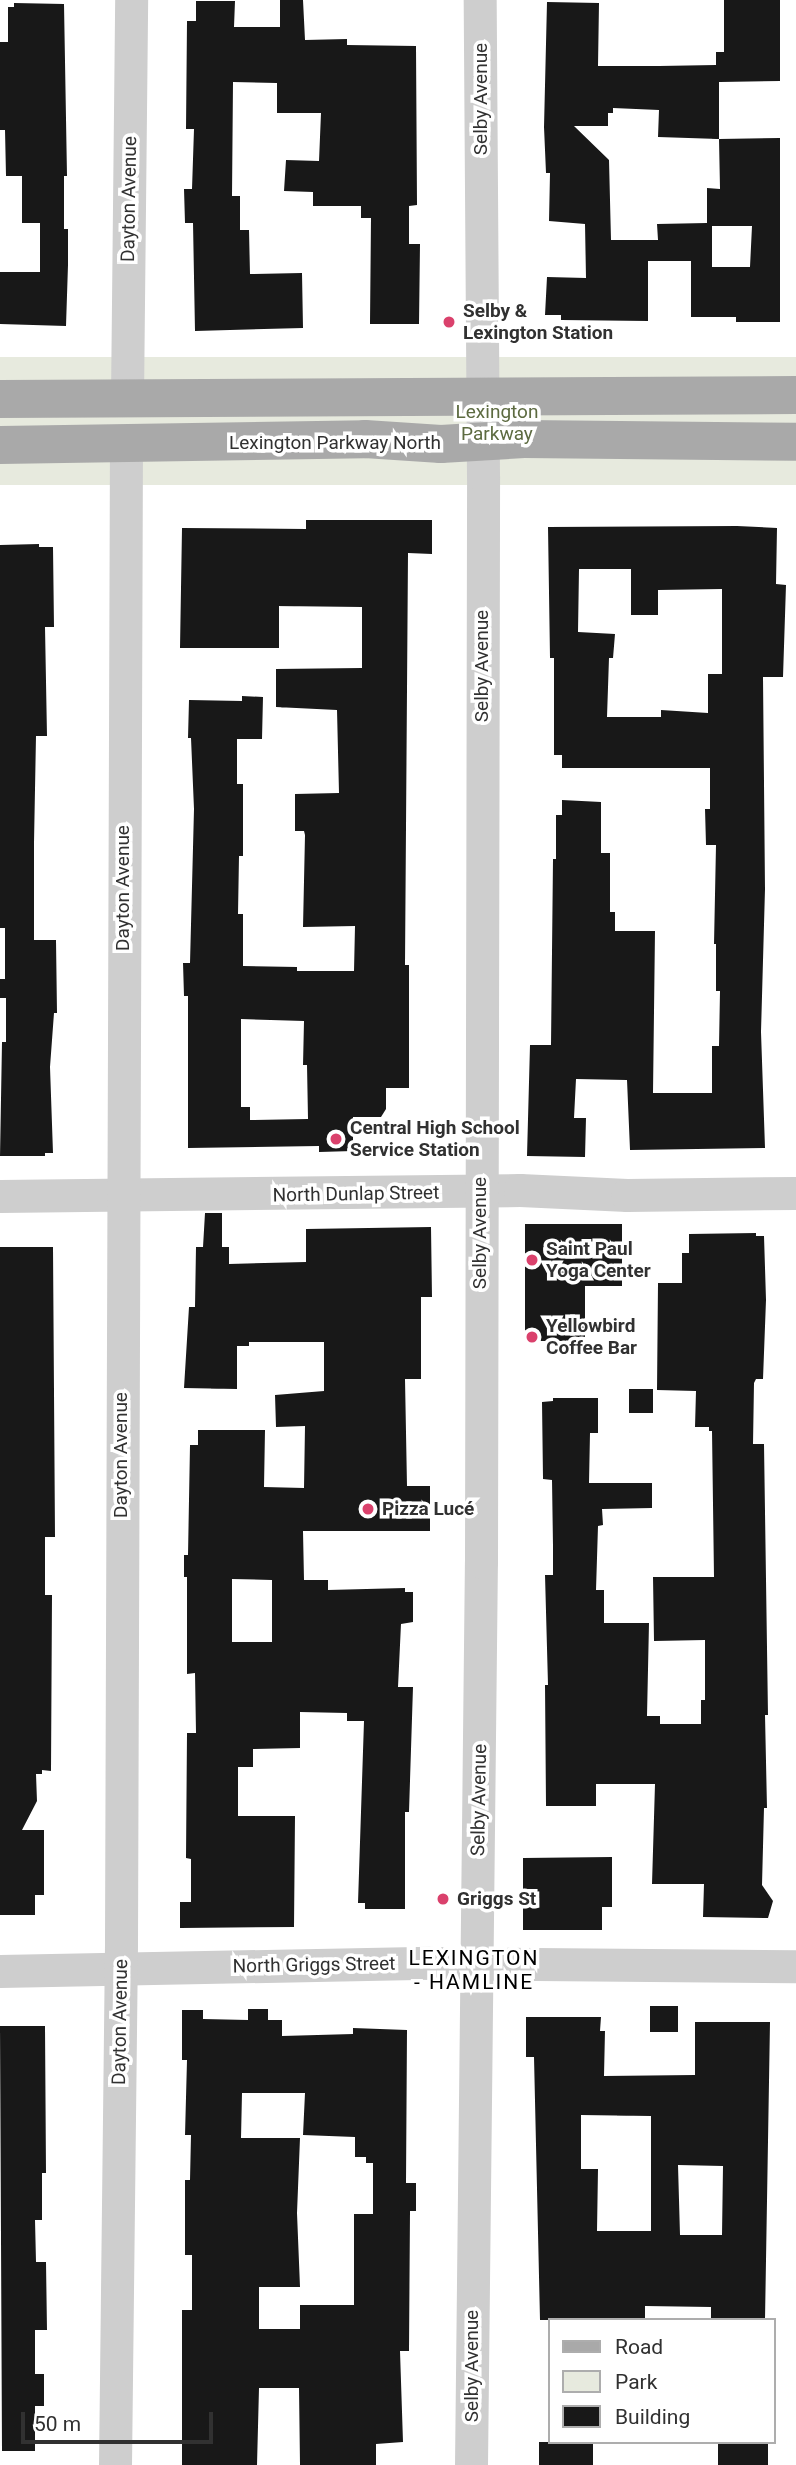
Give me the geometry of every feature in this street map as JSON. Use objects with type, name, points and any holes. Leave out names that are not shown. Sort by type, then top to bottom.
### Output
[{"type":"main road","points":[[0,399],[796,395]]},
{"type":"main road","name":"Lexington Parkway North","points":[[0,445],[365,439],[441,444],[483,440],[796,442]]},
{"type":"street","name":"Dayton Avenue","points":[[127,398],[131,0]]},
{"type":"street","name":"Selby Avenue","points":[[471,2465],[474,2002],[477,1963],[483,440],[480,0]]},
{"type":"street","name":"Dayton Avenue","points":[[115,2465],[121,1967],[121,1196],[126,444]]},
{"type":"street","name":"North Dunlap Street","points":[[0,1196],[796,1192]]},
{"type":"street","name":"North Griggs Street","points":[[0,1971],[477,1963],[796,1966]]},
{"type":"green space","name":"Lexington Parkway","points":[[0,357],[796,357],[796,485],[0,485]]},
{"type":"building","points":[[280,0],[303,0],[305,40],[347,39],[347,45],[416,46],[417,205],[409,206],[409,244],[420,244],[419,324],[370,324],[371,218],[361,218],[361,206],[313,206],[313,192],[284,191],[286,160],[319,161],[321,113],[277,113],[277,83],[233,82],[232,196],[240,196],[240,230],[249,230],[250,274],[302,273],[303,328],[195,331],[193,223],[185,223],[184,189],[192,189],[194,129],[186,129],[187,21],[196,21],[196,1],[235,1],[234,27],[280,27]]},
{"type":"building","points":[[724,0],[780,0],[780,81],[719,82],[719,139],[780,138],[780,322],[736,322],[736,317],[691,317],[691,261],[648,261],[648,321],[561,320],[561,315],[545,315],[547,277],[586,278],[585,224],[549,221],[550,173],[546,173],[544,127],[547,2],[599,3],[598,66],[659,66],[716,65],[716,52],[724,52]],"holes":[[[613,108],[659,110],[658,137],[719,139],[720,189],[707,188],[707,223],[657,224],[658,240],[611,240],[609,160],[574,126],[608,126],[608,113],[613,113]],[[712,226],[752,226],[750,267],[712,267]]]},
{"type":"building","points":[[14,3],[64,4],[67,176],[64,176],[64,229],[68,229],[66,326],[0,324],[0,272],[40,272],[40,223],[22,223],[22,176],[6,176],[5,130],[0,130],[0,42],[8,42],[8,7],[14,7]]},
{"type":"building","points":[[306,520],[432,520],[432,554],[408,553],[405,965],[409,965],[409,1088],[386,1088],[386,1109],[381,1117],[353,1117],[353,1151],[319,1152],[319,1146],[188,1148],[188,996],[184,996],[183,963],[190,963],[194,809],[191,738],[188,738],[189,700],[242,701],[242,696],[263,697],[262,739],[237,739],[237,784],[243,784],[243,856],[239,856],[238,914],[243,914],[243,966],[297,967],[297,971],[354,971],[355,926],[303,927],[305,835],[304,831],[295,831],[295,794],[339,793],[337,710],[276,707],[276,669],[362,668],[362,607],[279,606],[279,648],[180,648],[182,528],[306,529]],"holes":[[[241,1019],[304,1021],[303,1065],[307,1065],[308,1119],[250,1120],[250,1107],[241,1107]]]},
{"type":"building","points":[[548,527],[777,528],[776,584],[786,585],[783,677],[763,677],[765,889],[761,1032],[765,1148],[630,1150],[627,1080],[576,1079],[574,1118],[586,1118],[585,1157],[527,1156],[530,1045],[551,1045],[553,859],[556,859],[556,815],[562,815],[562,800],[601,802],[601,853],[610,853],[610,912],[615,912],[615,931],[655,931],[653,1093],[712,1093],[712,1046],[719,1046],[720,991],[716,991],[714,944],[716,845],[706,845],[705,809],[710,809],[710,768],[562,768],[562,755],[554,755],[554,658],[550,658]],"holes":[[[579,569],[631,569],[631,615],[658,615],[658,590],[722,589],[722,674],[708,674],[708,713],[661,710],[661,717],[607,717],[609,658],[613,658],[615,634],[578,632]]]},
{"type":"building","points":[[39,544],[39,547],[53,547],[54,627],[45,627],[47,736],[36,736],[34,940],[56,940],[57,1013],[54,1013],[50,1067],[53,1153],[45,1153],[45,1156],[0,1156],[2,1042],[6,1042],[6,998],[0,998],[0,979],[5,979],[5,928],[0,928],[0,545]]},
{"type":"building","points":[[205,1213],[222,1213],[222,1247],[229,1247],[229,1264],[306,1262],[306,1229],[431,1227],[432,1297],[421,1297],[421,1379],[405,1379],[407,1486],[430,1486],[430,1531],[303,1531],[304,1580],[328,1580],[328,1590],[405,1588],[405,1592],[413,1592],[413,1622],[401,1624],[398,1687],[413,1687],[409,1812],[405,1812],[405,1909],[365,1909],[365,1903],[358,1903],[364,1721],[347,1721],[347,1713],[300,1712],[300,1748],[253,1749],[253,1767],[238,1767],[238,1816],[295,1816],[294,1927],[180,1928],[180,1902],[191,1902],[191,1859],[186,1858],[187,1733],[196,1733],[195,1673],[187,1674],[187,1577],[184,1577],[184,1555],[188,1555],[190,1445],[198,1445],[198,1430],[265,1430],[264,1487],[304,1488],[305,1426],[276,1427],[275,1395],[324,1391],[324,1342],[249,1342],[249,1346],[237,1346],[237,1389],[184,1388],[189,1307],[195,1307],[196,1247],[203,1247]],"holes":[[[232,1579],[272,1580],[272,1642],[232,1642]]]},
{"type":"building","points":[[525,1224],[622,1224],[622,1286],[585,1286],[585,1341],[525,1341]]},
{"type":"building","points":[[756,1233],[756,1236],[764,1236],[766,1300],[763,1379],[756,1379],[754,1383],[753,1444],[764,1444],[768,1715],[765,1715],[767,1808],[764,1808],[762,1885],[773,1901],[768,1918],[703,1917],[704,1884],[652,1884],[655,1784],[596,1784],[596,1806],[546,1806],[545,1685],[548,1685],[545,1575],[553,1575],[553,1546],[552,1480],[543,1479],[542,1402],[553,1401],[553,1398],[598,1398],[598,1433],[590,1433],[589,1483],[652,1483],[652,1508],[602,1509],[603,1525],[598,1526],[596,1590],[604,1590],[604,1623],[649,1623],[647,1716],[660,1716],[660,1724],[701,1724],[701,1700],[705,1700],[705,1640],[654,1641],[653,1577],[714,1577],[712,1431],[709,1431],[709,1427],[695,1427],[696,1391],[657,1390],[658,1283],[682,1283],[682,1253],[689,1253],[689,1234]]},
{"type":"building","points":[[0,1247],[53,1247],[55,1537],[45,1537],[45,1595],[52,1595],[51,1771],[42,1770],[42,1774],[36,1774],[37,1801],[22,1830],[44,1830],[44,1895],[35,1895],[35,1915],[0,1915]]},
{"type":"building","points":[[629,1389],[653,1389],[653,1413],[629,1413]]},
{"type":"building","points":[[612,1857],[612,1907],[602,1907],[602,1930],[523,1930],[523,1858]]},
{"type":"building","points":[[650,2006],[678,2006],[678,2032],[650,2032]]},
{"type":"building","points":[[248,2009],[268,2009],[268,2020],[282,2020],[282,2036],[353,2034],[353,2028],[407,2030],[406,2183],[416,2183],[416,2211],[410,2211],[409,2351],[400,2351],[403,2442],[376,2444],[376,2465],[300,2465],[299,2388],[259,2388],[257,2465],[182,2465],[182,2310],[192,2310],[192,2255],[185,2255],[185,2180],[190,2180],[191,2135],[185,2135],[187,2060],[182,2060],[182,2010],[203,2010],[203,2019],[248,2020]],"holes":[[[242,2093],[305,2093],[303,2135],[355,2137],[355,2157],[366,2157],[366,2163],[373,2163],[373,2214],[354,2214],[354,2305],[300,2305],[300,2329],[259,2329],[259,2287],[300,2287],[297,2213],[300,2138],[241,2138]]]},
{"type":"building","points":[[526,2017],[601,2017],[600,2031],[605,2031],[604,2076],[695,2075],[695,2022],[770,2022],[765,2318],[711,2318],[711,2307],[645,2306],[645,2318],[540,2320],[534,2057],[526,2057]],"holes":[[[581,2115],[651,2116],[651,2231],[597,2231],[598,2169],[581,2169]],[[678,2165],[723,2166],[722,2235],[680,2235]]]},
{"type":"building","points":[[0,2026],[45,2026],[46,2173],[42,2173],[42,2220],[35,2220],[36,2262],[46,2262],[47,2330],[35,2330],[35,2374],[44,2374],[44,2406],[35,2406],[35,2451],[2,2451]]},
{"type":"building","points":[[539,2442],[593,2444],[593,2465],[539,2465]]},
{"type":"building","points":[[718,2444],[768,2444],[768,2465],[718,2465]]},
{"type":"place","name":"Selby & Lexington Station","points":[[449,322]]},
{"type":"place","name":"Central High School Service Station","points":[[336,1139]]},
{"type":"place","name":"Saint Paul Yoga Center","points":[[532,1260]]},
{"type":"place","name":"Yellowbird Coffee Bar","points":[[532,1337]]},
{"type":"place","name":"Pizza Lucé","points":[[368,1509]]},
{"type":"place","name":"Griggs St","points":[[443,1899]]},
{"type":"district","name":"LEXINGTON - HAMLINE","points":[[474,1970]]}]
